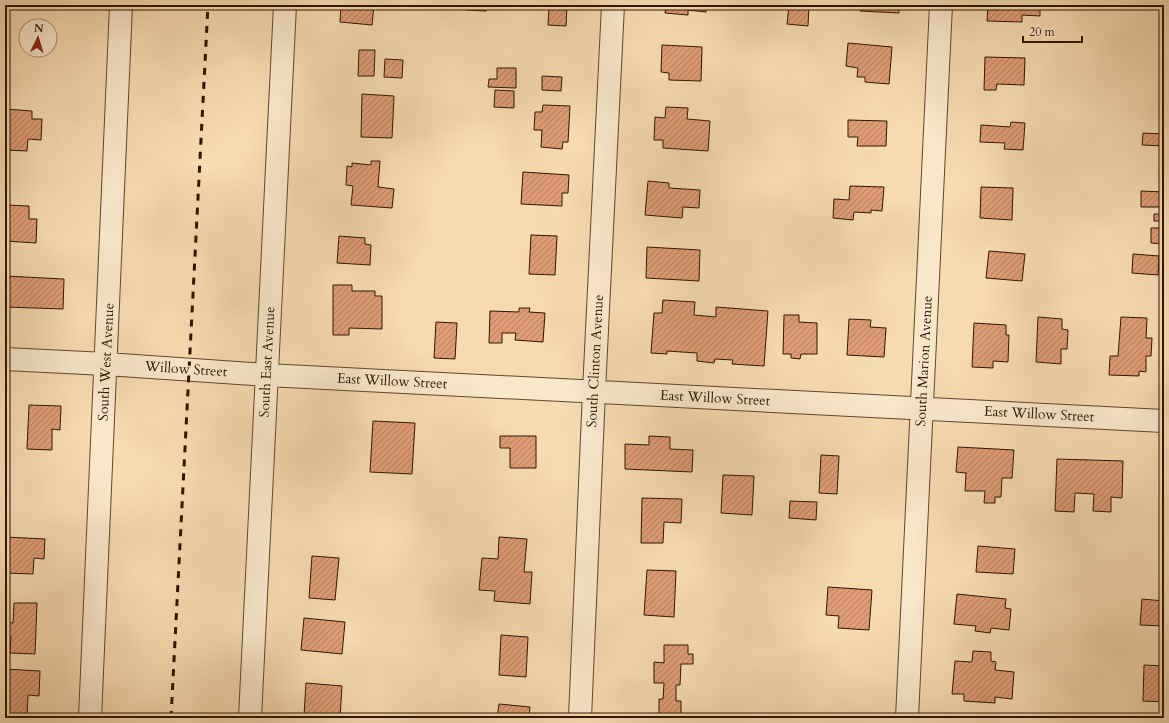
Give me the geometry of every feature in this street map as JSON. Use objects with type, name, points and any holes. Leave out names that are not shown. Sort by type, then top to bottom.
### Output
[{"type":"street","name":"South West Avenue","points":[[90,718],[122,5]]},
{"type":"street","name":"South East Avenue","points":[[250,718],[285,5]]},
{"type":"street","name":"South Clinton Avenue","points":[[580,718],[613,5]]},
{"type":"street","name":"South Marion Avenue","points":[[907,718],[941,5]]},
{"type":"street","name":"Willow Street","points":[[5,359],[267,375]]},
{"type":"street","name":"East Willow Street","points":[[267,375],[1164,421]]},
{"type":"building","points":[[341,5],[374,5],[372,25],[340,22]]},
{"type":"building","points":[[466,5],[486,5],[486,11],[466,10]]},
{"type":"building","points":[[549,5],[567,5],[566,26],[548,25]]},
{"type":"building","points":[[666,5],[706,5],[706,12],[688,10],[688,15],[665,13]]},
{"type":"building","points":[[789,5],[809,5],[808,26],[787,24]]},
{"type":"building","points":[[860,5],[899,5],[899,13],[860,11]]},
{"type":"building","points":[[988,5],[1040,5],[1040,16],[1022,15],[1022,22],[987,21]]},
{"type":"building","points":[[848,43],[892,47],[889,84],[865,82],[865,77],[857,77],[858,68],[846,66]]},
{"type":"building","points":[[662,45],[702,47],[701,81],[669,80],[669,73],[661,72]]},
{"type":"building","points":[[359,50],[375,50],[374,76],[358,76]]},
{"type":"building","points":[[985,57],[1025,58],[1024,85],[997,84],[996,90],[984,90]]},
{"type":"building","points":[[385,59],[403,60],[402,78],[384,77]]},
{"type":"building","points":[[497,68],[516,68],[516,88],[488,87],[489,79],[497,79]]},
{"type":"building","points":[[542,76],[562,77],[561,91],[542,90]]},
{"type":"building","points":[[495,90],[514,91],[514,108],[494,107]]},
{"type":"building","points":[[362,94],[394,96],[392,138],[361,137]]},
{"type":"building","points":[[543,105],[570,106],[568,142],[563,142],[562,149],[541,147],[542,130],[534,130],[535,112],[542,112]]},
{"type":"building","points":[[666,107],[688,108],[687,119],[710,121],[708,151],[663,148],[663,140],[654,140],[655,117],[665,118]]},
{"type":"building","points":[[5,109],[32,111],[32,119],[42,119],[41,140],[28,139],[27,151],[5,150]]},
{"type":"building","points":[[848,120],[887,121],[886,146],[857,146],[858,137],[848,137]]},
{"type":"building","points":[[1011,122],[1025,123],[1023,150],[1004,149],[1005,143],[980,142],[981,125],[1010,127]]},
{"type":"building","points":[[1143,133],[1164,134],[1164,146],[1142,145]]},
{"type":"building","points":[[371,161],[380,161],[378,187],[394,189],[392,208],[351,205],[353,186],[346,185],[347,166],[352,167],[352,163],[371,165]]},
{"type":"building","points":[[523,172],[569,175],[568,193],[562,193],[562,206],[521,204]]},
{"type":"building","points":[[648,181],[669,183],[669,188],[700,190],[699,208],[683,207],[682,218],[645,215]]},
{"type":"building","points":[[850,186],[884,187],[882,211],[871,210],[871,213],[854,212],[853,220],[833,218],[834,199],[849,200]]},
{"type":"building","points":[[981,187],[1013,188],[1012,220],[980,218]]},
{"type":"building","points":[[1141,191],[1164,192],[1164,221],[1154,221],[1154,214],[1160,214],[1160,207],[1141,207]]},
{"type":"building","points":[[5,205],[29,206],[29,219],[37,219],[36,243],[5,241]]},
{"type":"building","points":[[1151,228],[1164,228],[1164,244],[1151,243]]},
{"type":"building","points":[[531,235],[557,236],[555,275],[529,274]]},
{"type":"building","points":[[339,236],[365,238],[365,244],[371,245],[370,265],[337,263]]},
{"type":"building","points":[[647,247],[700,250],[699,281],[646,278]]},
{"type":"building","points":[[989,251],[1025,254],[1022,281],[986,278]]},
{"type":"building","points":[[1133,254],[1159,256],[1158,275],[1132,273]]},
{"type":"building","points":[[5,276],[64,279],[63,309],[5,307]]},
{"type":"building","points":[[333,285],[352,285],[352,291],[375,291],[375,296],[382,296],[382,329],[349,328],[349,335],[333,335]]},
{"type":"building","points":[[663,300],[695,302],[694,315],[716,317],[716,307],[768,311],[764,366],[732,364],[733,360],[715,359],[714,363],[697,361],[697,353],[667,351],[667,354],[651,353],[654,313],[662,313]]},
{"type":"building","points":[[519,308],[530,308],[529,312],[545,313],[543,342],[515,340],[516,333],[502,333],[502,343],[489,343],[490,311],[519,312]]},
{"type":"building","points":[[784,315],[799,315],[799,322],[817,323],[817,354],[801,354],[800,359],[791,358],[791,354],[783,354]]},
{"type":"building","points":[[1038,317],[1062,319],[1062,329],[1068,330],[1067,349],[1061,349],[1061,364],[1036,362]]},
{"type":"building","points":[[1121,317],[1147,318],[1146,338],[1152,338],[1151,356],[1146,356],[1146,372],[1139,371],[1139,376],[1109,375],[1110,356],[1118,356]]},
{"type":"building","points":[[849,319],[871,320],[870,327],[886,328],[884,357],[847,355]]},
{"type":"building","points":[[436,322],[457,323],[455,359],[434,358]]},
{"type":"building","points":[[974,323],[1006,325],[1006,335],[1009,335],[1008,362],[993,361],[993,368],[972,367]]},
{"type":"building","points":[[29,405],[61,406],[60,430],[52,429],[52,450],[27,449]]},
{"type":"building","points":[[373,421],[415,423],[412,474],[370,472]]},
{"type":"building","points":[[500,436],[536,436],[536,468],[510,468],[510,448],[500,448]]},
{"type":"building","points":[[649,436],[670,437],[670,449],[693,450],[692,472],[625,469],[625,444],[649,445]]},
{"type":"building","points":[[958,447],[1014,450],[1012,478],[1002,478],[1001,497],[995,497],[995,503],[984,503],[985,491],[965,491],[966,473],[956,472]]},
{"type":"building","points":[[821,455],[839,456],[837,494],[819,493]]},
{"type":"building","points":[[1057,459],[1123,461],[1122,498],[1111,497],[1111,512],[1093,511],[1094,494],[1075,493],[1074,512],[1055,511]]},
{"type":"building","points":[[723,475],[754,476],[752,515],[721,513]]},
{"type":"building","points":[[642,498],[682,499],[681,523],[664,522],[663,543],[641,543]]},
{"type":"building","points":[[790,501],[817,502],[816,520],[789,518]]},
{"type":"building","points":[[5,537],[45,539],[44,559],[34,558],[33,574],[5,573]]},
{"type":"building","points":[[499,537],[527,539],[524,572],[532,572],[530,604],[494,601],[495,591],[479,590],[482,558],[498,559]]},
{"type":"building","points":[[978,546],[1015,549],[1013,574],[976,572]]},
{"type":"building","points":[[312,556],[339,558],[335,600],[309,598]]},
{"type":"building","points":[[647,570],[676,571],[674,617],[644,615]]},
{"type":"building","points":[[828,587],[872,590],[869,630],[838,628],[839,616],[826,615]]},
{"type":"building","points":[[957,594],[1006,599],[1005,608],[1011,609],[1009,630],[991,628],[990,633],[975,631],[976,626],[954,624]]},
{"type":"building","points":[[1142,599],[1164,601],[1164,626],[1140,625]]},
{"type":"building","points":[[14,603],[37,603],[35,654],[10,653],[11,637],[5,637],[5,622],[13,623]]},
{"type":"building","points":[[304,618],[345,622],[342,654],[301,650]]},
{"type":"building","points":[[501,635],[528,637],[526,677],[499,675]]},
{"type":"building","points":[[664,645],[688,645],[688,654],[693,654],[693,664],[681,664],[680,685],[676,685],[676,701],[681,701],[681,714],[659,714],[659,699],[663,699],[664,683],[654,683],[654,662],[664,663]]},
{"type":"building","points":[[973,651],[991,652],[991,661],[996,662],[995,670],[1014,672],[1012,699],[995,697],[995,703],[964,701],[964,694],[952,694],[955,661],[972,662]]},
{"type":"building","points":[[1144,665],[1164,666],[1164,702],[1143,701]]},
{"type":"building","points":[[5,669],[40,671],[39,696],[28,695],[27,718],[5,718]]},
{"type":"building","points":[[306,683],[342,686],[340,718],[316,718],[316,716],[304,715]]},
{"type":"building","points":[[499,704],[530,707],[529,718],[497,718]]},
{"type":"building","points":[[807,714],[860,716],[860,718],[807,718]]},
{"type":"railway","points":[[171,718],[208,5]]}]
